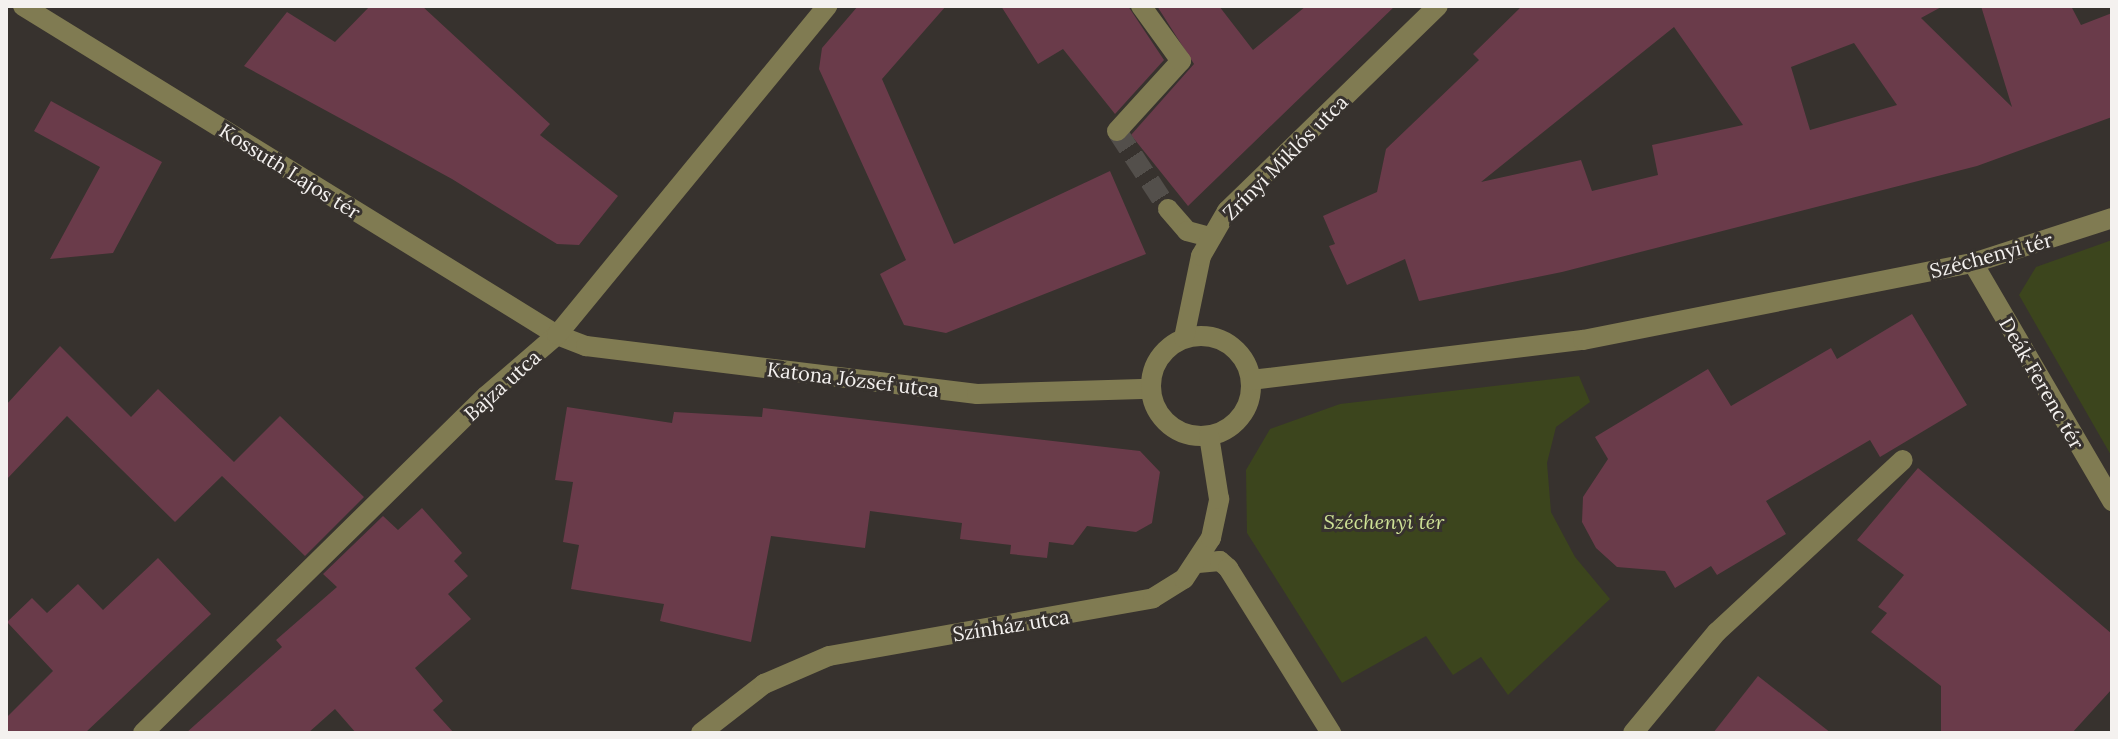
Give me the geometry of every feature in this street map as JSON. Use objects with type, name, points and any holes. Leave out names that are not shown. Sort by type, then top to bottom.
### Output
[{"type":"street","name":"Kossuth Lajos tér","points":[[23,6],[557,335]]},
{"type":"street","name":"Bajza utca","points":[[143,733],[486,396],[557,335],[827,6]]},
{"type":"street","points":[[1117,131],[1181,61],[1141,6]]},
{"type":"street","name":"Zrínyi Miklós utca","points":[[1184,338],[1201,256],[1227,211],[1438,6]]},
{"type":"street","points":[[1168,209],[1187,231],[1210,237]]},
{"type":"street","name":"Széchenyi tér","points":[[1251,380],[1583,340],[1973,263],[2112,218]]},
{"type":"street","name":"Deák Ferenc tér","points":[[1973,263],[2112,501]]},
{"type":"street","name":"Katona József utca","points":[[557,335],[586,346],[977,394],[1150,389]]},
{"type":"street","points":[[1209,336],[1232,346],[1251,380],[1250,396],[1236,422],[1209,436],[1192,436],[1170,425],[1154,405],[1150,389],[1159,358],[1184,338],[1209,336]]},
{"type":"street","name":"Színház utca","points":[[701,733],[764,684],[829,656],[1107,610],[1153,598],[1198,563],[1211,538],[1219,499],[1209,436]]},
{"type":"street","points":[[1633,733],[1717,632],[1903,460]]},
{"type":"street","points":[[1198,563],[1220,561],[1228,568],[1331,733]]},
{"type":"green space","points":[[2112,240],[2112,457],[2019,295],[2036,267]]},
{"type":"green space","name":"Széchenyi tér","points":[[1579,376],[1590,402],[1556,427],[1547,463],[1551,512],[1575,557],[1610,599],[1508,695],[1481,657],[1453,675],[1426,636],[1342,683],[1247,533],[1246,470],[1270,429],[1340,404]]},
{"type":"building","points":[[370,6],[422,6],[550,124],[540,135],[618,196],[579,245],[557,244],[452,179],[244,66],[287,12],[335,42]]},
{"type":"building","points":[[858,6],[946,6],[882,79],[954,244],[1110,171],[1146,254],[946,333],[904,325],[880,274],[906,260],[819,69],[822,48]]},
{"type":"building","points":[[1001,6],[1128,6],[1164,60],[1115,114],[1063,49],[1038,64]]},
{"type":"building","points":[[1157,6],[1219,6],[1253,50],[1306,6],[1395,6],[1188,206],[1131,135],[1194,64]]},
{"type":"building","points":[[1522,6],[1943,6],[1921,18],[2012,107],[1981,6],[2071,6],[2081,25],[2112,13],[2112,117],[1977,166],[1562,272],[1419,301],[1405,259],[1347,285],[1329,246],[1335,244],[1323,216],[1377,192],[1386,149],[1479,60],[1473,54]],"holes":[[[1674,27],[1743,125],[1652,145],[1658,175],[1592,191],[1581,160],[1481,182]],[[1854,43],[1897,105],[1810,130],[1791,67]]]},
{"type":"building","points":[[51,101],[162,162],[113,253],[50,259],[100,167],[34,131]]},
{"type":"building","points":[[1912,314],[1967,405],[1880,457],[1870,440],[1766,501],[1786,534],[1717,575],[1711,566],[1675,588],[1665,571],[1617,567],[1596,548],[1582,522],[1583,497],[1608,459],[1595,437],[1708,369],[1731,406],[1831,348],[1837,359]]},
{"type":"building","points":[[60,346],[131,417],[158,389],[234,462],[280,416],[364,497],[305,556],[222,476],[175,522],[67,416],[6,480],[6,405]]},
{"type":"building","points":[[567,407],[672,423],[674,412],[762,417],[763,408],[1140,451],[1160,472],[1152,523],[1136,532],[1087,526],[1073,545],[1049,542],[1047,558],[1010,554],[1011,545],[960,539],[962,523],[870,511],[865,548],[771,536],[751,642],[660,621],[664,604],[571,589],[579,545],[563,542],[573,482],[555,480]]},
{"type":"building","points":[[1918,468],[2112,634],[2112,689],[2072,733],[1941,733],[1941,686],[1871,632],[1887,613],[1878,607],[1904,575],[1857,540]]},
{"type":"building","points":[[422,508],[462,553],[454,561],[468,576],[448,594],[471,619],[415,668],[443,701],[433,710],[454,733],[356,733],[335,709],[308,733],[186,733],[282,647],[276,640],[337,587],[323,574],[383,516],[398,530]]},
{"type":"building","points":[[158,558],[211,614],[85,733],[6,733],[6,718],[53,671],[7,622],[32,598],[47,613],[78,584],[103,610]]},
{"type":"building","points":[[1758,676],[1831,733],[1713,733]]},
{"type":"tunnel","points":[[1117,131],[1168,209]]}]
